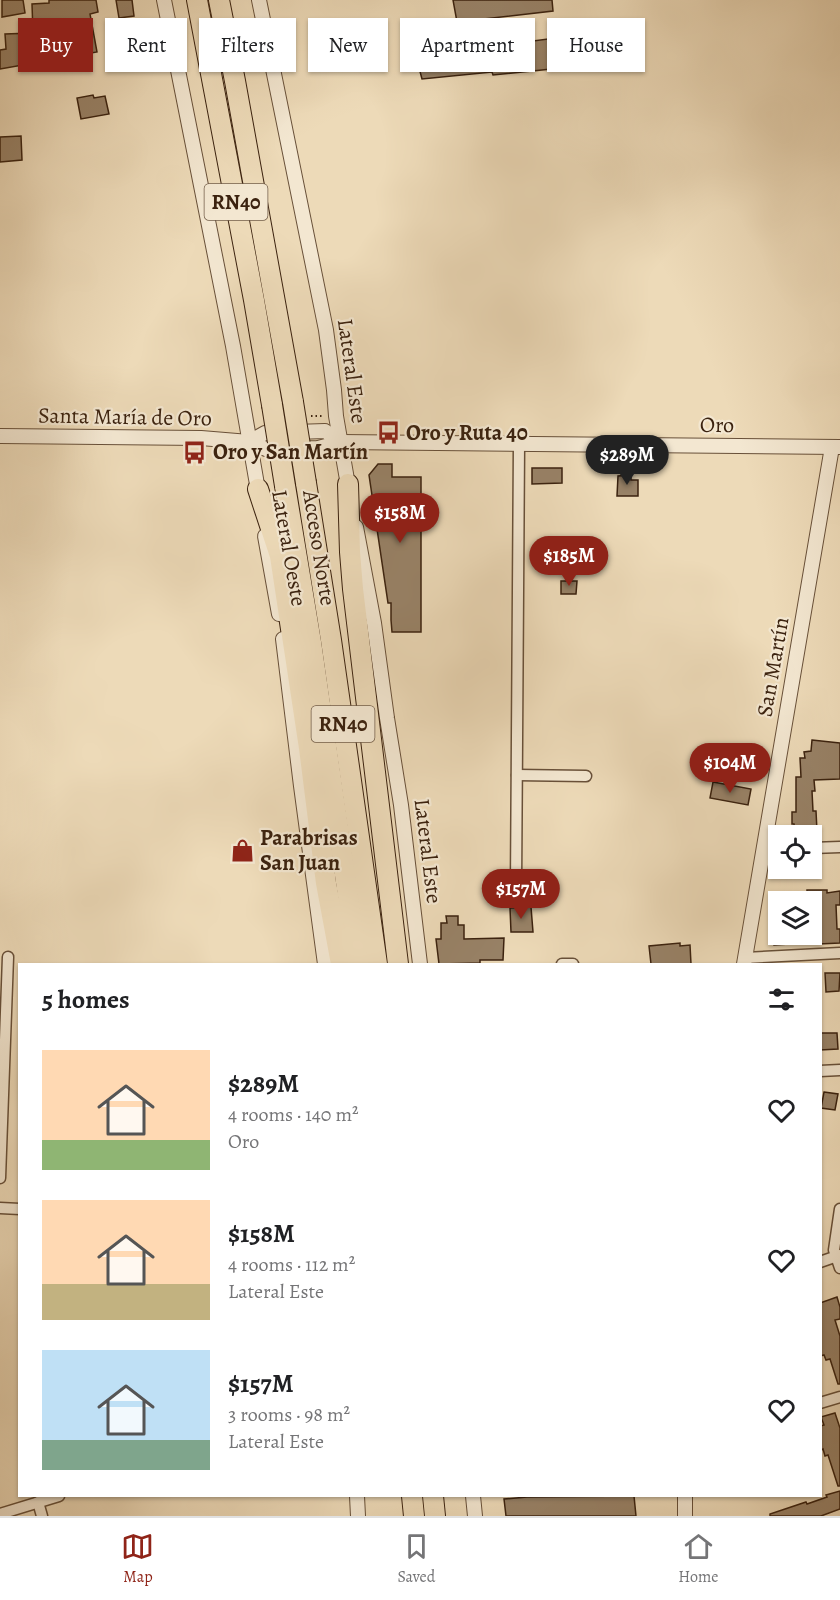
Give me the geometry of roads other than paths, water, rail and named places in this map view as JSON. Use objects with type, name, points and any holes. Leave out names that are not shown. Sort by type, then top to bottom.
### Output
[{"type":"highway","name":"Acceso Norte","points":[[197,0],[272,405],[311,642],[358,963]]},
{"type":"highway","name":"Acceso Norte","points":[[219,0],[238,92],[293,402],[331,639],[377,963]]},
{"type":"highway","points":[[348,484],[353,589],[398,963]]},
{"type":"highway","points":[[258,489],[280,556],[309,748],[326,883],[341,963]]},
{"type":"highway","points":[[412,1497],[414,1516]]},
{"type":"highway","points":[[433,1497],[435,1516]]},
{"type":"street","name":"Lateral Oeste","points":[[164,0],[231,334],[281,625],[325,963]]},
{"type":"street","name":"Lateral Este","points":[[260,0],[326,330],[341,442],[374,623],[401,805],[420,963]]},
{"type":"street","name":"Santa María de Oro","points":[[0,436],[201,438],[249,442]]},
{"type":"street","name":"Oro","points":[[249,442],[266,449],[318,448],[341,442],[836,447]]},
{"type":"street","points":[[516,886],[519,444]]},
{"type":"street","name":"San Martín","points":[[745,962],[763,849],[836,447]]},
{"type":"street","points":[[517,775],[586,776]]},
{"type":"street","points":[[822,848],[840,847]]},
{"type":"street","points":[[763,849],[768,849]]},
{"type":"street","points":[[745,962],[840,953]]},
{"type":"street","points":[[0,1178],[8,957]]},
{"type":"street","points":[[822,1071],[840,1070]]},
{"type":"street","points":[[0,1208],[18,1209]]},
{"type":"street","points":[[840,1209],[834,1250],[838,1256],[840,1268]]},
{"type":"street","points":[[822,1261],[838,1256]]},
{"type":"street","points":[[822,1402],[840,1397]]},
{"type":"street","points":[[0,1514],[56,1497]]},
{"type":"street","points":[[357,1497],[358,1516]]},
{"type":"street","points":[[473,1497],[475,1516]]},
{"type":"street","points":[[685,1497],[685,1516]]},
{"type":"street","points":[[38,1502],[42,1516]]},
{"type":"place","name":"Oro y Ruta 40","points":[[388,433]]},
{"type":"place","name":"Oro y San Martín","points":[[195,452]]},
{"type":"place","name":"Parabrisas San Juan","points":[[242,851]]}]
